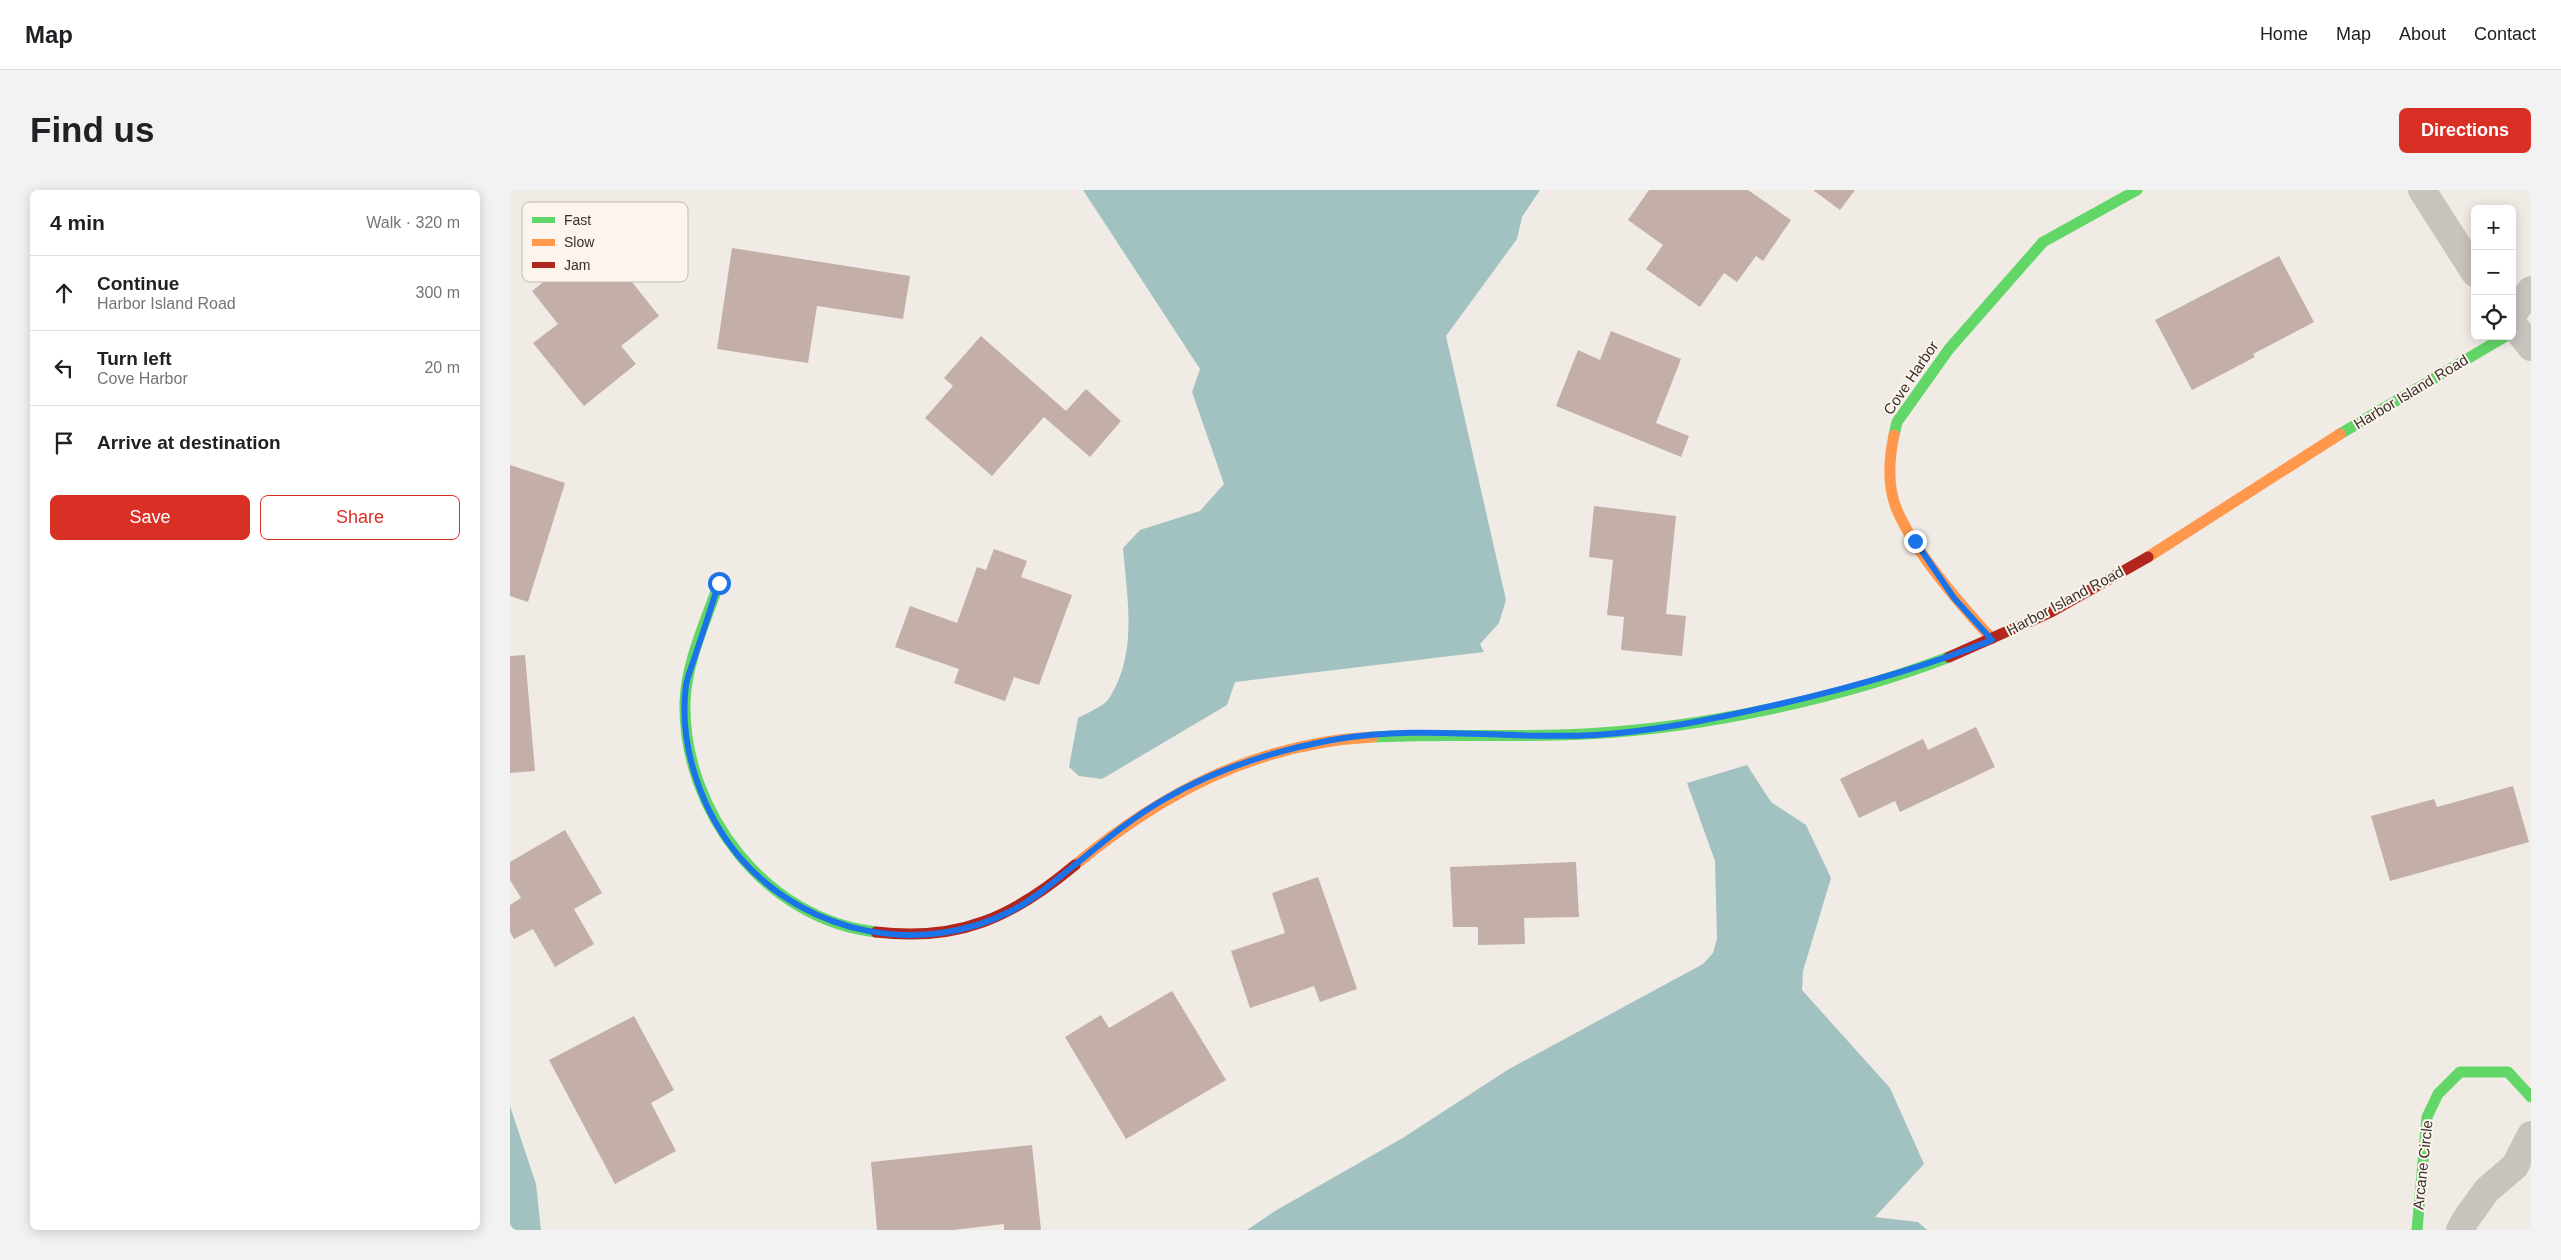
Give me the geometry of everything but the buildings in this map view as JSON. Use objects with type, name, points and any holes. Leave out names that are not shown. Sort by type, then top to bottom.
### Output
[{"type":"street","name":"Cove Harbor","points":[[1992,640],[1954,598],[1915,541],[1897,510],[1890,480],[1891,450],[1897,422],[1949,349],[2043,242],[2137,190]]},
{"type":"street","points":[[2422,190],[2471,267]]},
{"type":"street","points":[[2516,328],[2531,290]]},
{"type":"street","name":"Harbor Island Road","points":[[719,583],[686,683],[686,725],[690,755],[700,790],[716,824],[758,878],[788,900],[824,919],[863,932],[909,936],[940,934],[978,926],[1014,910],[1047,888],[1117,830],[1164,799],[1213,774],[1273,753],[1338,739],[1402,734],[1595,734],[1662,728],[1731,716],[1873,682],[1945,659],[1992,640],[2089,592],[2322,445],[2500,340]]},
{"type":"street","name":"Arcane Circle","points":[[2417,1230],[2427,1117],[2438,1094],[2460,1072],[2508,1072],[2531,1097]]},
{"type":"street","points":[[2460,1230],[2487,1190],[2515,1166],[2531,1135]]},
{"type":"water","points":[[1083,190],[1540,190],[1522,217],[1517,239],[1446,336],[1506,600],[1499,623],[1480,644],[1484,652],[1235,682],[1227,705],[1102,779],[1079,776],[1069,767],[1078,718],[1108,700],[1119,680],[1124,662],[1127,643],[1128,605],[1123,548],[1140,530],[1200,511],[1224,484],[1192,392],[1200,369]]},
{"type":"water","points":[[1747,765],[1771,802],[1806,825],[1831,878],[1803,971],[1802,990],[1890,1088],[1924,1164],[1875,1217],[1918,1222],[1927,1230],[1247,1230],[1275,1211],[1401,1139],[1509,1069],[1703,964],[1713,953],[1717,939],[1715,861],[1687,783]]},
{"type":"water","points":[[510,1106],[536,1184],[541,1230],[510,1230]]},
{"type":"traffic: fast","points":[[1894,435],[1897,422],[1949,349],[2043,242],[2137,190]]},
{"type":"traffic: fast","points":[[2340,434],[2499,340]]},
{"type":"traffic: fast","points":[[719,583],[693,657],[686,688],[685,703],[688,743],[699,783],[716,820],[738,854],[767,883],[799,906],[836,923],[876,932]]},
{"type":"traffic: fast","points":[[1373,737],[1585,734],[1676,725],[1723,718],[1817,698],[1862,686],[1949,657]]},
{"type":"traffic: fast","points":[[2417,1230],[2427,1117],[2438,1094],[2460,1072],[2508,1072],[2531,1097]]},
{"type":"traffic: slow","points":[[2148,557],[2340,434]]},
{"type":"traffic: slow","points":[[1894,435],[1890,482],[1894,501],[1905,527],[1927,561],[1992,639]]},
{"type":"traffic: slow","points":[[1075,865],[1142,815],[1177,794],[1214,776],[1251,761],[1290,749],[1330,741],[1373,737]]},
{"type":"traffic: jam","points":[[1949,657],[2051,612],[2148,557]]},
{"type":"traffic: jam","points":[[876,932],[933,933],[959,929],[983,922],[1007,912],[1029,899],[1075,865]]},
{"type":"route","points":[[719,583],[686,683],[686,725],[690,755],[700,790],[716,824],[758,878],[788,900],[824,919],[863,932],[909,936],[940,934],[978,926],[1014,910],[1047,888],[1117,830],[1164,799],[1213,774],[1273,753],[1338,739],[1402,734],[1467,733],[1530,736],[1595,734],[1662,728],[1731,716],[1873,682],[1945,659],[1992,640],[1954,598],[1915,541]]}]
